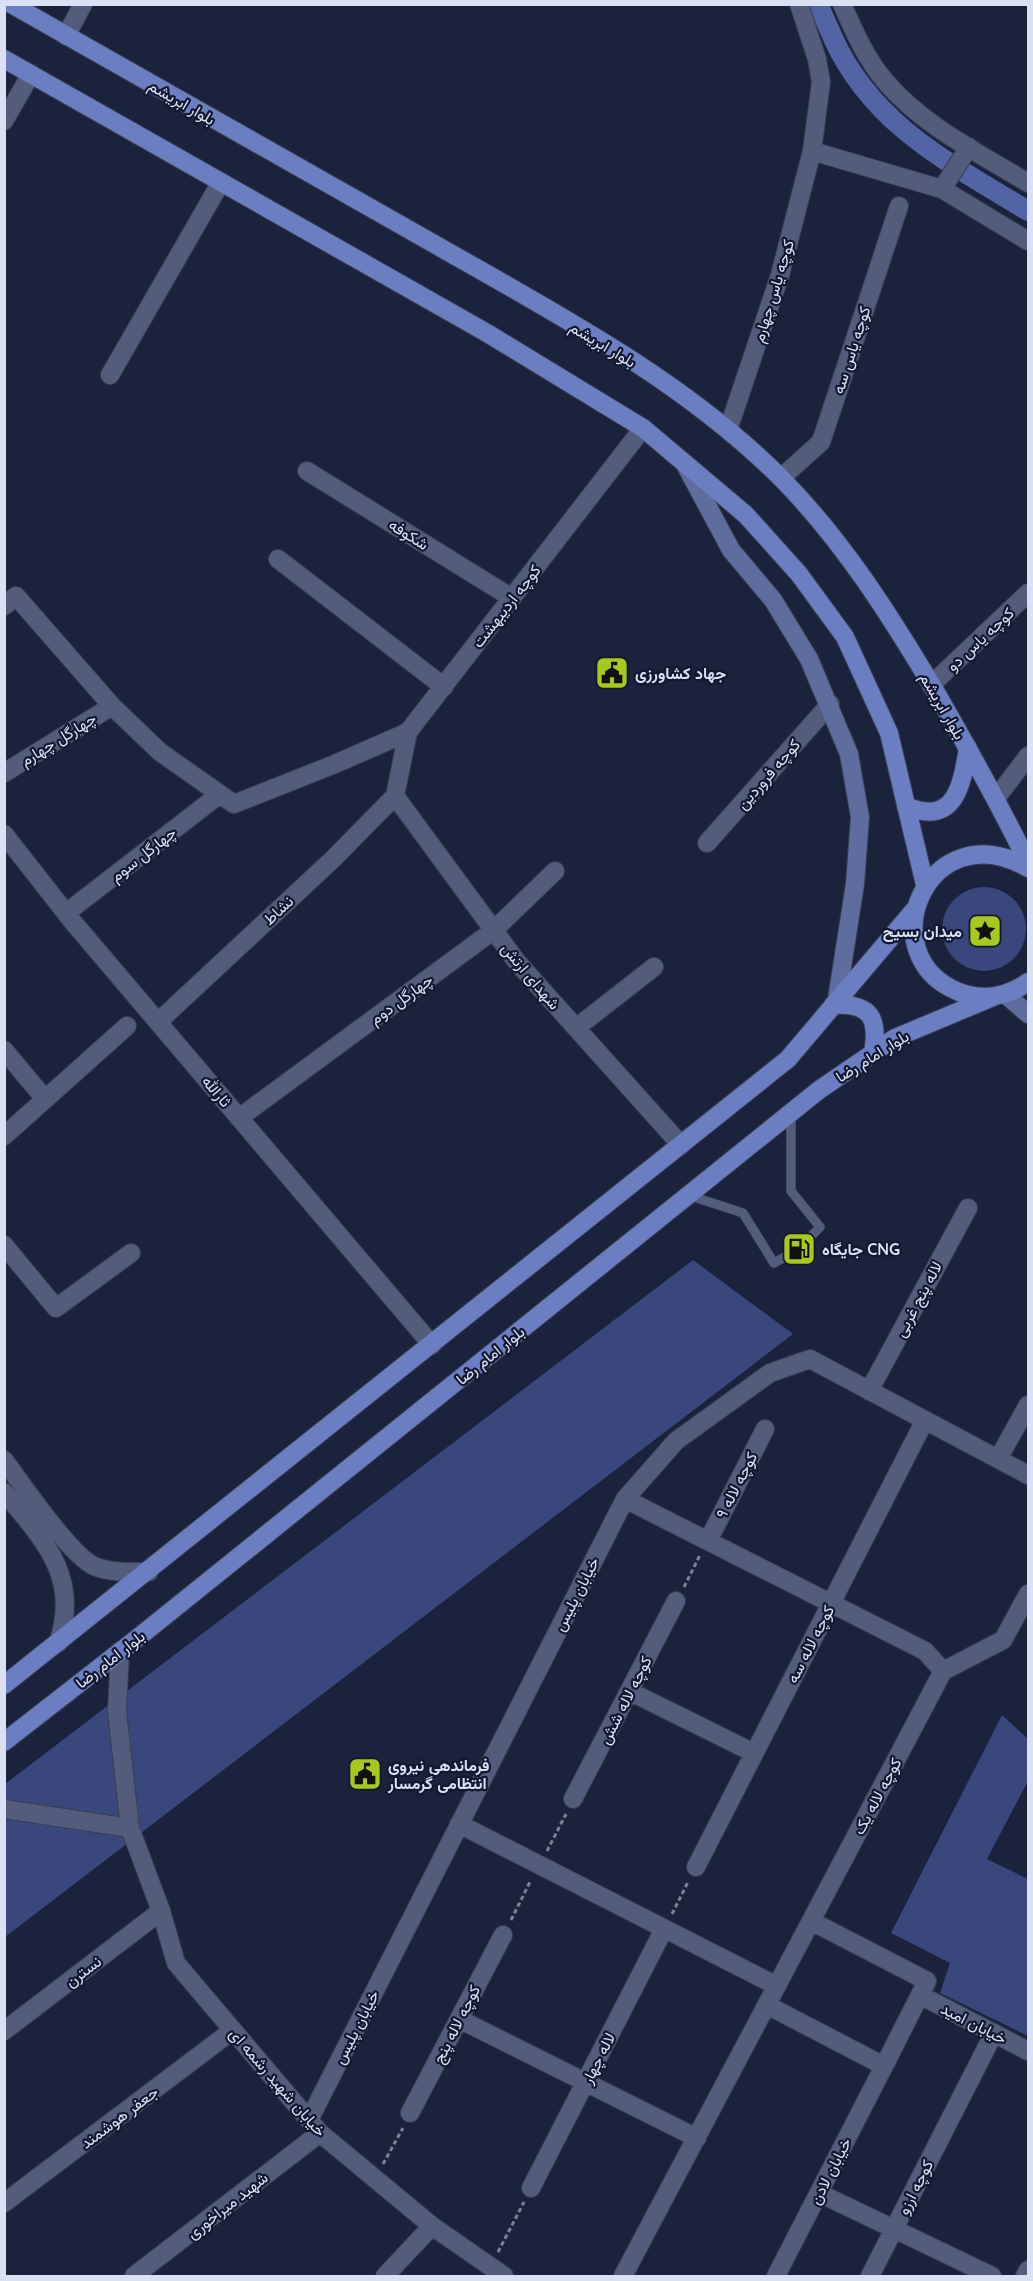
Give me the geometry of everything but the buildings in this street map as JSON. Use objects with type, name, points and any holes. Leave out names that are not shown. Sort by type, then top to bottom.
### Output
[{"type":"main road","name":"بلوار ابریشم","points":[[11,4],[512,289],[671,385],[728,430],[781,478],[837,541],[887,610],[997,798],[1029,865]]},
{"type":"main road","points":[[4,59],[487,333],[643,428],[746,515],[799,574],[845,637],[889,733],[925,885]]},
{"type":"main road","points":[[686,466],[730,550],[772,600],[809,659],[830,704],[849,754],[860,817],[855,884],[835,1002]]},
{"type":"main road","points":[[906,806],[922,812],[938,810],[954,800],[961,786],[968,748]]},
{"type":"main road","points":[[4,1685],[149,1572],[788,1059],[915,909],[925,885],[942,868],[963,856],[987,853],[1011,857],[1029,865]]},
{"type":"main road","points":[[915,909],[916,943],[919,954],[931,973],[949,987],[970,996],[999,996],[1029,1014]]},
{"type":"main road","name":"بلوار امام رضا","points":[[4,1742],[790,1113],[895,1038],[1016,991],[1029,982]]},
{"type":"main road","points":[[835,1002],[855,1006],[871,1014],[876,1025],[873,1053]]},
{"type":"street","points":[[66,36],[83,4]]},
{"type":"street","name":"کوچه یاس چهارم","points":[[728,430],[780,275],[812,151],[821,82],[818,59],[799,4]]},
{"type":"street","points":[[842,4],[860,44],[884,80],[915,112],[1029,183]]},
{"type":"street","points":[[4,121],[31,74]]},
{"type":"street","points":[[942,189],[969,147]]},
{"type":"street","points":[[812,151],[942,189],[1029,241]]},
{"type":"street","points":[[110,375],[221,182]]},
{"type":"street","name":"کوچه یاس سه","points":[[781,478],[821,442],[899,206]]},
{"type":"street","name":"کوچه اردیبهشت","points":[[395,796],[408,732],[643,428]]},
{"type":"street","name":"شکوفه","points":[[307,471],[512,598]]},
{"type":"street","points":[[278,559],[444,687]]},
{"type":"street","name":"کوچه یاس دو","points":[[931,685],[1029,593]]},
{"type":"street","points":[[10,601],[160,752],[234,804],[408,732]]},
{"type":"street","name":"کوچه فروردین","points":[[707,843],[830,704]]},
{"type":"street","name":"چهارگل چهارم","points":[[4,773],[112,706]]},
{"type":"street","points":[[997,798],[1029,756]]},
{"type":"street","name":"چهارگل سوم","points":[[66,913],[220,794]]},
{"type":"street","name":"شهدای ارتش","points":[[395,796],[517,962],[681,1145]]},
{"type":"street","name":"نشاط","points":[[158,1022],[333,859],[395,796]]},
{"type":"street","name":"ثارالله","points":[[4,834],[66,913],[432,1345]]},
{"type":"street","name":"چهارگل دوم","points":[[239,1118],[494,930],[555,871]]},
{"type":"street","points":[[576,1028],[654,967]]},
{"type":"street","points":[[4,1136],[127,1026]]},
{"type":"street","points":[[4,1050],[45,1099]]},
{"type":"street","name":"لاله پنج غربی","points":[[869,1391],[968,1208]]},
{"type":"street","points":[[4,1245],[56,1308],[131,1253]]},
{"type":"street","name":"خیابان پلیس","points":[[314,2126],[459,1824],[625,1498],[676,1441],[770,1373],[810,1359],[1029,1475]]},
{"type":"street","points":[[998,1459],[1029,1405]]},
{"type":"street","name":"کوچه لاله سه","points":[[696,1867],[925,1420]]},
{"type":"street","name":"کوچه لاله ۹","points":[[708,1541],[765,1430]]},
{"type":"street","points":[[4,1460],[16,1497],[48,1544],[61,1577],[67,1611],[58,1643]]},
{"type":"street","points":[[16,1497],[93,1566],[121,1572],[149,1572]]},
{"type":"street","points":[[625,1498],[926,1651],[943,1671],[1004,1640],[1029,1594]]},
{"type":"street","name":"کوچه لاله شش","points":[[573,1799],[676,1601]]},
{"type":"street","name":"خیابان شهید رشمه ای","points":[[120,1651],[117,1711],[130,1828],[161,1911],[176,1963],[314,2126],[432,2226],[497,2272]]},
{"type":"street","name":"کوچه لاله یک","points":[[697,2138],[943,1671]]},
{"type":"street","points":[[629,1691],[754,1753]]},
{"type":"street","points":[[4,1809],[130,1828]]},
{"type":"street","points":[[459,1824],[777,1986]]},
{"type":"street","name":"نسترن","points":[[4,2031],[161,1911]]},
{"type":"street","points":[[811,1921],[927,1982],[920,1995]]},
{"type":"street","name":"لاله چهار","points":[[531,2187],[664,1929]]},
{"type":"street","name":"کوچه لاله پنج","points":[[410,2113],[503,1935]]},
{"type":"street","name":"خیابان امید","points":[[920,1995],[1029,2051]]},
{"type":"street","name":"خیابان لادن","points":[[776,2277],[920,1995]]},
{"type":"street","points":[[767,2005],[884,2066]]},
{"type":"street","points":[[459,2019],[697,2138],[623,2277]]},
{"type":"street","name":"جعفر هوشمند","points":[[4,2203],[233,2030]]},
{"type":"street","name":"کوچه ارزو","points":[[870,2277],[994,2033]]},
{"type":"street","name":"شهید میراخوری","points":[[134,2277],[314,2126]]},
{"type":"street","points":[[819,2193],[992,2277]]},
{"type":"street","points":[[385,2277],[432,2226]]},
{"type":"street","points":[[1025,2277],[1029,2270]]},
{"type":"lane","points":[[688,1195],[743,1213],[774,1263],[799,1249],[820,1227],[791,1191],[790,1113]]},
{"type":"path","points":[[676,1601],[708,1541]]},
{"type":"path","points":[[664,1929],[696,1867]]},
{"type":"path","points":[[376,2179],[410,2113]]},
{"type":"path","points":[[497,2272],[531,2187]]},
{"type":"shaded area","points":[[984,887],[1000,890],[1014,899],[1023,913],[1026,929],[1023,945],[1014,959],[1000,968],[984,971],[968,968],[954,959],[945,945],[942,929],[945,913],[954,899],[968,890]]},
{"type":"shaded area","points":[[693,1260],[793,1334],[5,1937],[5,1784]]},
{"type":"shaded area","points":[[1002,1715],[1028,1739],[1028,1781],[987,1859],[1028,1879],[1028,2036],[940,1993],[950,1963],[891,1933]]},
{"type":"waterway","points":[[819,4],[833,38],[850,69],[870,96],[892,119],[943,159],[1028,211]]},
{"type":"place","name":"جهاد کشاورزی","points":[[612,673]]},
{"type":"place","name":"میدان بسیح","points":[[985,931]]},
{"type":"place","name":"جایگاه CNG","points":[[799,1249]]},
{"type":"place","name":"فرماندهی نیروی انتظامی گرمسار","points":[[365,1774]]}]
